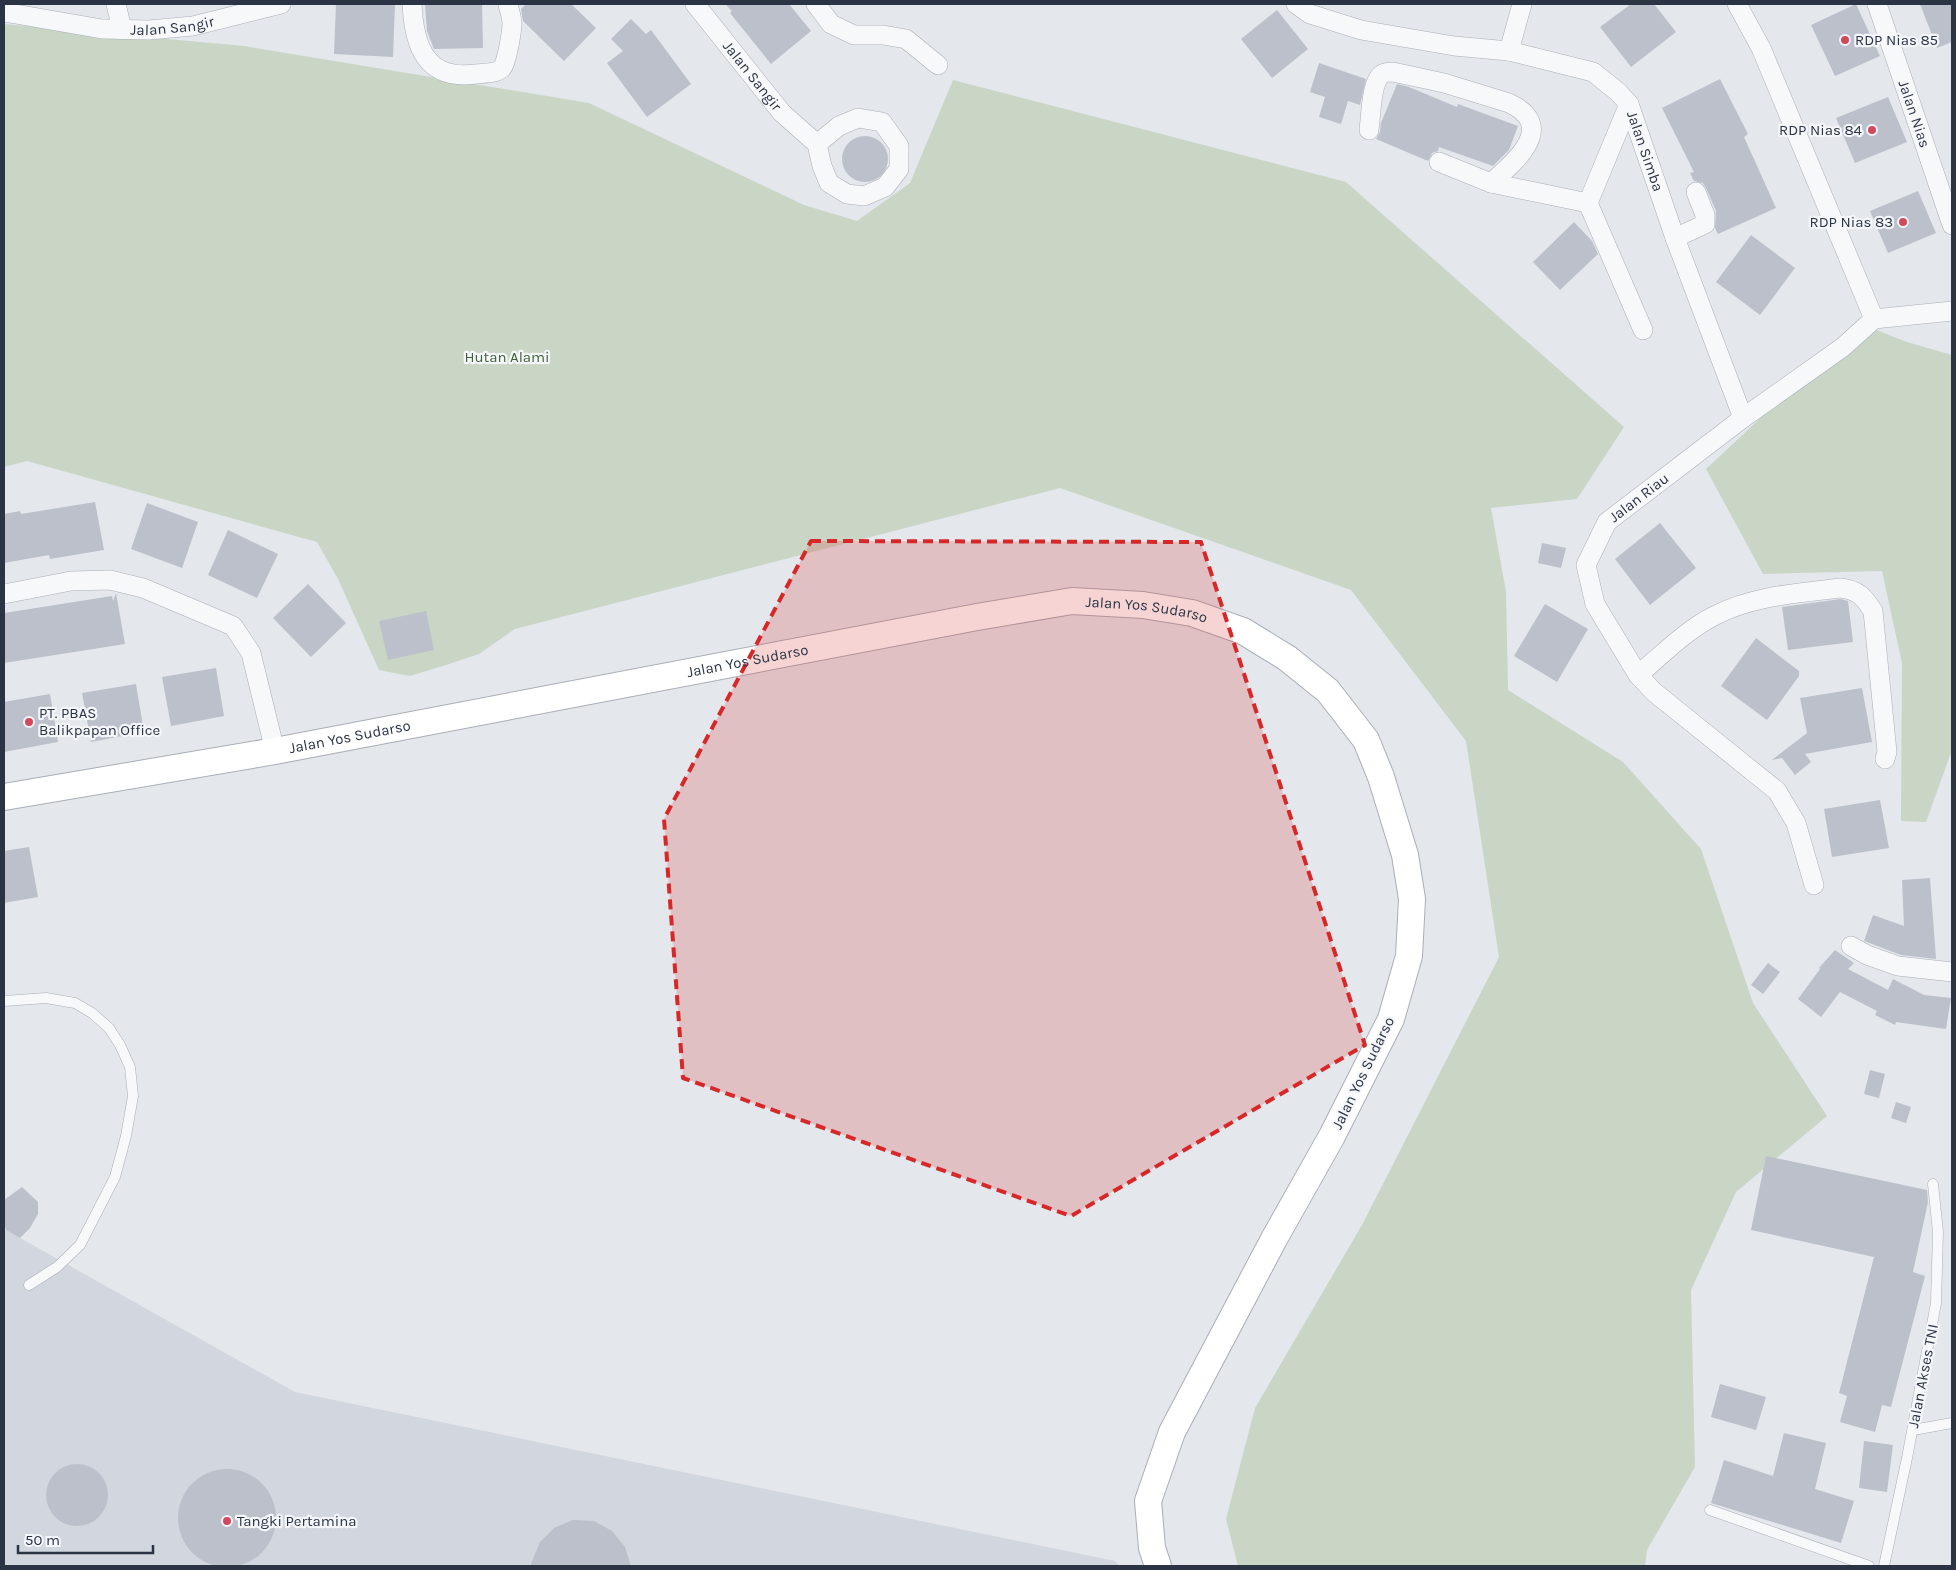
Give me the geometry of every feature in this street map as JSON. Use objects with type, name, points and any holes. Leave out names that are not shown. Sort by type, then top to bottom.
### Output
[{"type":"main road","name":"Jalan Yos Sudarso","points":[[4,797],[275,751],[977,616],[1072,601],[1144,605],[1192,613],[1243,631],[1287,658],[1328,691],[1366,740],[1381,776],[1405,855],[1412,899],[1409,956],[1391,1019],[1365,1072],[1172,1432],[1148,1501],[1152,1548],[1158,1566]]},
{"type":"street","name":"Jalan Sangir","points":[[116,4],[122,29]]},
{"type":"street","name":"Jalan Sangir","points":[[4,12],[102,29],[149,30],[193,26],[256,6],[281,4]]},
{"type":"street","points":[[412,4],[413,30],[421,51],[427,60],[436,68],[464,76],[494,72],[505,63],[512,23],[508,4]]},
{"type":"street","name":"Jalan Sangir","points":[[695,4],[782,112],[817,144]]},
{"type":"street","points":[[816,4],[830,24],[854,34],[883,35],[906,39],[938,65]]},
{"type":"street","name":"Jalan Simba","points":[[1296,4],[1310,14],[1361,30],[1454,46],[1510,51],[1593,72],[1618,92],[1629,104],[1675,238],[1743,418]]},
{"type":"street","points":[[1510,51],[1522,4]]},
{"type":"street","points":[[1736,4],[1761,48],[1874,319],[1952,311]]},
{"type":"street","name":"Jalan Nias","points":[[1877,4],[1952,225]]},
{"type":"street","points":[[1369,130],[1376,82],[1380,75],[1385,72],[1444,83],[1509,103],[1519,108],[1526,116],[1532,125],[1532,133],[1520,157],[1491,183]]},
{"type":"street","points":[[1629,104],[1588,203],[1642,330]]},
{"type":"street","points":[[858,118],[882,122],[899,146],[899,169],[885,187],[864,196],[847,194],[829,183],[822,166],[817,144],[839,126],[858,118]]},
{"type":"street","points":[[1438,162],[1491,183],[1588,203]]},
{"type":"street","points":[[1675,238],[1705,224],[1705,215],[1696,192]]},
{"type":"street","name":"Jalan Riau","points":[[1814,885],[1796,823],[1777,791],[1654,692],[1638,675],[1595,604],[1586,565],[1607,522],[1743,418],[1843,347],[1874,319]]},
{"type":"street","points":[[4,594],[71,581],[110,580],[143,588],[233,626],[251,653],[275,751]]},
{"type":"street","points":[[1638,675],[1679,640],[1714,616],[1749,602],[1840,588],[1852,589],[1860,593],[1873,611],[1887,752],[1885,759]]},
{"type":"street","points":[[1851,946],[1867,955],[1898,966],[1952,972]]},
{"type":"lane","points":[[4,1001],[46,998],[75,1003],[92,1013],[109,1028],[120,1045],[130,1067],[133,1096],[126,1136],[115,1177],[80,1245],[57,1267],[29,1285]]},
{"type":"lane","name":"Jalan Akses TNI","points":[[1884,1566],[1913,1430],[1936,1303],[1938,1232],[1933,1184]]},
{"type":"lane","points":[[1913,1430],[1952,1423]]},
{"type":"lane","points":[[1710,1510],[1869,1566]]},
{"type":"highlighted area","points":[[811,541],[1201,542],[1365,1045],[1071,1216],[683,1078],[664,819]]},
{"type":"shaded area","points":[[4,1229],[295,1392],[1115,1561],[1120,1566],[4,1566]]},
{"type":"green space","name":"Hutan Alami","points":[[4,24],[244,46],[589,103],[804,205],[857,221],[910,183],[953,80],[1346,182],[1624,427],[1577,499],[1491,508],[1506,592],[1508,690],[1623,762],[1701,849],[1753,1003],[1827,1116],[1736,1192],[1691,1290],[1695,1467],[1647,1550],[1645,1566],[1238,1566],[1226,1519],[1255,1408],[1362,1225],[1499,957],[1466,741],[1351,590],[1060,488],[515,629],[479,654],[410,676],[379,670],[338,579],[317,542],[27,461],[4,467]]},
{"type":"green space","points":[[1861,324],[1907,342],[1952,355],[1952,750],[1926,822],[1901,821],[1902,663],[1882,571],[1763,574],[1706,469]]},
{"type":"building","points":[[336,4],[395,4],[393,57],[334,54]]},
{"type":"building","points":[[425,4],[482,4],[483,48],[434,49],[427,31]]},
{"type":"building","points":[[526,4],[571,4],[596,28],[564,61],[523,21],[521,9]]},
{"type":"building","points":[[725,4],[789,4],[811,31],[771,64],[730,13],[732,11]]},
{"type":"building","points":[[1631,4],[1654,4],[1676,32],[1631,67],[1600,27]]},
{"type":"building","name":"RDP Nias 85","points":[[1856,4],[1880,56],[1835,76],[1811,25]]},
{"type":"building","points":[[1920,4],[1952,4],[1952,42],[1937,48]]},
{"type":"building","points":[[1277,10],[1308,49],[1272,78],[1241,39]]},
{"type":"building","points":[[631,19],[646,34],[651,30],[691,84],[647,117],[607,63],[623,51],[611,39]]},
{"type":"building","points":[[1319,63],[1366,79],[1360,105],[1348,101],[1341,124],[1319,117],[1325,97],[1310,92]]},
{"type":"building","points":[[1720,79],[1748,134],[1744,137],[1776,208],[1718,234],[1715,228],[1716,211],[1706,188],[1703,183],[1694,181],[1690,173],[1694,172],[1662,108]]},
{"type":"building","points":[[1397,84],[1457,107],[1458,104],[1518,126],[1509,150],[1493,166],[1439,147],[1438,151],[1432,153],[1428,161],[1376,139]]},
{"type":"building","name":"RDP Nias 84","points":[[1888,97],[1907,142],[1855,163],[1836,118]]},
{"type":"building","points":[[865,136],[878,140],[884,146],[888,159],[884,172],[878,178],[865,182],[852,178],[846,172],[842,159],[846,146],[852,140]]},
{"type":"building","name":"RDP Nias 83","points":[[1918,191],[1936,233],[1888,253],[1870,211]]},
{"type":"building","points":[[1574,222],[1592,241],[1598,254],[1560,290],[1533,262]]},
{"type":"building","points":[[1751,235],[1795,268],[1760,315],[1716,282]]},
{"type":"building","points":[[95,502],[104,550],[50,559],[49,555],[4,563],[4,514],[20,511],[21,514]]},
{"type":"building","points":[[147,503],[198,522],[182,568],[131,549]]},
{"type":"building","points":[[1660,523],[1696,568],[1650,605],[1615,559]]},
{"type":"building","points":[[228,530],[278,554],[257,598],[208,575]]},
{"type":"building","points":[[1542,543],[1566,548],[1561,568],[1538,563]]},
{"type":"building","points":[[308,584],[346,623],[311,657],[273,618]]},
{"type":"building","points":[[116,593],[125,644],[4,663],[4,613],[112,596],[113,601]]},
{"type":"building","points":[[1841,599],[1848,601],[1853,642],[1788,650],[1782,607]]},
{"type":"building","points":[[1545,604],[1588,629],[1557,682],[1514,656]]},
{"type":"building","points":[[426,611],[434,650],[388,660],[379,621]]},
{"type":"building","points":[[1756,638],[1799,671],[1799,676],[1767,720],[1721,686]]},
{"type":"building","points":[[216,668],[224,716],[171,726],[162,677]]},
{"type":"building","points":[[136,684],[144,732],[91,742],[82,693]]},
{"type":"building","points":[[1862,688],[1872,742],[1805,754],[1811,762],[1795,775],[1782,758],[1772,760],[1807,733],[1800,698]]},
{"type":"building","name":"PT. PBAS Balikpapan Office","points":[[50,694],[58,742],[4,752],[4,702]]},
{"type":"building","points":[[1880,800],[1889,848],[1832,857],[1824,809]]},
{"type":"building","points":[[29,847],[38,897],[4,903],[4,851]]},
{"type":"building","points":[[1930,878],[1936,959],[1901,955],[1864,941],[1873,915],[1904,926],[1902,880]]},
{"type":"building","points":[[1835,950],[1854,963],[1848,969],[1888,990],[1893,979],[1924,995],[1951,998],[1946,1029],[1896,1022],[1895,1025],[1875,1015],[1877,1011],[1840,992],[1821,1017],[1798,999],[1819,968]]},
{"type":"building","points":[[1768,963],[1780,972],[1763,994],[1751,985]]},
{"type":"building","points":[[1870,1070],[1885,1074],[1879,1098],[1864,1094]]},
{"type":"building","points":[[1896,1102],[1911,1107],[1906,1123],[1891,1118]]},
{"type":"building","points":[[1766,1156],[1927,1190],[1928,1202],[1913,1272],[1925,1276],[1891,1407],[1882,1405],[1875,1432],[1840,1422],[1847,1396],[1839,1393],[1874,1257],[1751,1230]]},
{"type":"building","points":[[22,1187],[38,1202],[38,1214],[30,1228],[20,1238],[6,1230],[4,1223],[4,1200]]},
{"type":"building","points":[[1720,1384],[1766,1397],[1756,1430],[1711,1417]]},
{"type":"building","points":[[1784,1433],[1826,1443],[1815,1489],[1854,1501],[1841,1543],[1711,1503],[1724,1460],[1773,1476]]},
{"type":"building","points":[[1864,1441],[1893,1445],[1887,1492],[1859,1488]]},
{"type":"building","points":[[77,1464],[94,1469],[99,1473],[103,1478],[108,1495],[103,1512],[99,1517],[94,1521],[77,1526],[60,1521],[55,1517],[51,1512],[46,1495],[51,1478],[55,1473],[60,1469]]},
{"type":"building","name":"Tangki Pertamina","points":[[227,1469],[246,1473],[262,1483],[272,1499],[276,1518],[272,1537],[262,1553],[246,1563],[227,1567],[208,1563],[192,1553],[182,1537],[178,1518],[182,1499],[192,1483],[208,1473]]},
{"type":"building","points":[[573,1520],[594,1521],[612,1531],[625,1547],[631,1566],[530,1566],[540,1542],[554,1528]]},
{"type":"place","name":"RDP Nias 85","points":[[1845,40]]},
{"type":"place","name":"RDP Nias 84","points":[[1872,130]]},
{"type":"place","name":"RDP Nias 83","points":[[1903,222]]},
{"type":"place","name":"PT. PBAS Balikpapan Office","points":[[29,722]]},
{"type":"place","name":"Tangki Pertamina","points":[[227,1521]]}]
